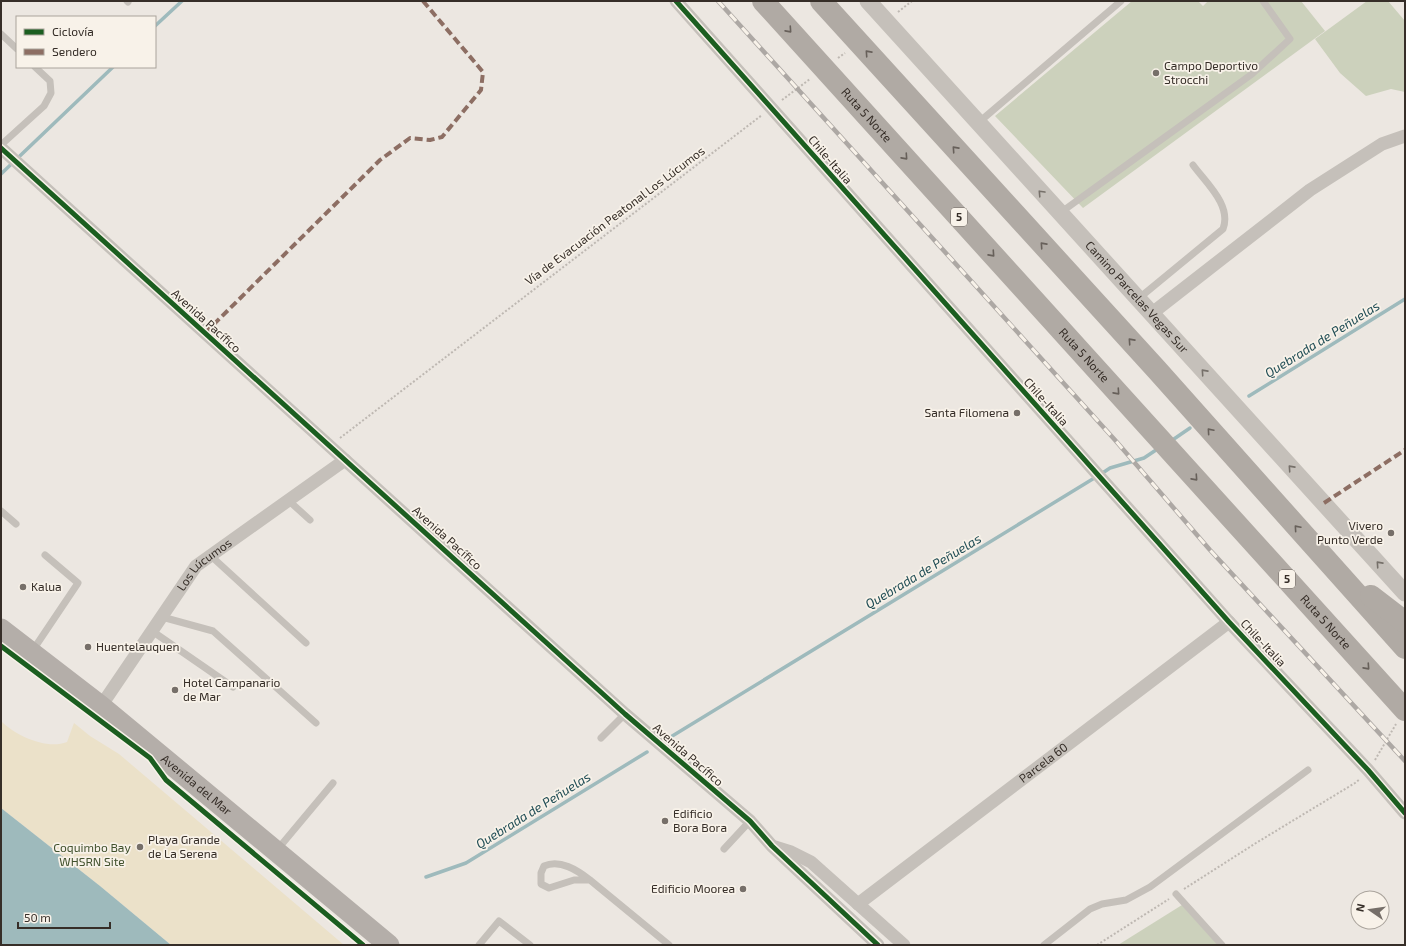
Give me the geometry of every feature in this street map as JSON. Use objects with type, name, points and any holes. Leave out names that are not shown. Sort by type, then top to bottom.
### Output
[{"type":"highway","name":"Ruta 5 Norte","points":[[763,1],[1154,433],[1401,716]]},
{"type":"highway","points":[[820,1],[1152,364],[1322,557],[1405,648]]},
{"type":"highway","points":[[1322,557],[1405,622]]},
{"type":"main road","name":"Avenida del Mar","points":[[1,629],[101,706],[188,780],[277,850],[389,945]]},
{"type":"street","name":"Chile-Italia","points":[[676,1],[772,108],[816,161],[1229,622],[1368,770],[1405,813]]},
{"type":"street","name":"Camino Parcelas Vegas Sur","points":[[868,1],[1405,593]]},
{"type":"street","points":[[1151,314],[1310,190],[1382,144],[1405,136]]},
{"type":"street","name":"Avenida Pacífico","points":[[2,149],[625,714],[750,822],[772,846],[878,945]]},
{"type":"street","name":"Los Lúcumos","points":[[101,706],[192,572],[201,562],[345,460]]},
{"type":"street","name":"Parcela 60","points":[[858,904],[1229,622]]},
{"type":"street","name":"Avenida Pacífico","points":[[772,846],[791,852],[811,862],[904,945]]},
{"type":"lane","points":[[978,124],[1121,1]]},
{"type":"lane","points":[[1060,213],[1252,74],[1290,39],[1263,1]]},
{"type":"lane","points":[[1,34],[16,48]]},
{"type":"lane","points":[[2,149],[44,106],[51,93],[50,81],[36,68]]},
{"type":"lane","points":[[1138,299],[1223,229],[1226,217],[1222,204],[1193,165]]},
{"type":"lane","points":[[288,500],[310,520]]},
{"type":"lane","points":[[1,511],[16,524]]},
{"type":"lane","points":[[32,652],[78,583],[45,555]]},
{"type":"lane","points":[[211,556],[306,644]]},
{"type":"lane","points":[[162,617],[213,631],[316,723]]},
{"type":"lane","points":[[152,631],[233,686]]},
{"type":"lane","points":[[601,738],[625,714]]},
{"type":"lane","points":[[1044,945],[1090,909],[1102,904],[1126,900],[1150,887],[1308,770]]},
{"type":"lane","points":[[277,850],[333,783]]},
{"type":"lane","points":[[724,849],[750,822]]},
{"type":"lane","points":[[590,880],[574,880],[549,888],[541,884],[541,873],[544,866],[552,862],[565,865],[590,880],[669,945]]},
{"type":"lane","points":[[1176,894],[1222,945]]},
{"type":"lane","points":[[479,945],[499,922],[530,945]]},
{"type":"path","points":[[887,22],[912,1]]},
{"type":"path","points":[[1097,945],[1256,843],[1355,783],[1368,770],[1401,716]]},
{"type":"green space","name":"Campo Deportivo Strocchi","points":[[1132,1],[1198,1],[1203,6],[1208,1],[1301,1],[1325,31],[1083,208],[995,116]]},
{"type":"green space","points":[[1367,1],[1388,1],[1405,21],[1405,92],[1391,89],[1366,96],[1340,73],[1315,39]]},
{"type":"green space","points":[[1182,905],[1218,945],[1118,945]]},
{"type":"sand","name":"Playa Grande de La Serena","points":[[1,721],[7,727],[23,736],[41,743],[50,744],[67,742],[74,723],[90,736],[119,754],[344,945],[171,945],[100,886],[1,808]]},
{"type":"water","points":[[1,808],[100,886],[171,945],[1,945]]},
{"type":"waterway","points":[[156,25],[182,1]]},
{"type":"waterway","points":[[1,174],[112,68]]},
{"type":"waterway","name":"Quebrada de Peñuelas","points":[[1249,396],[1405,299]]},
{"type":"waterway","name":"Quebrada de Peñuelas","points":[[1171,441],[1190,428]]},
{"type":"waterway","name":"Quebrada de Peñuelas","points":[[1101,474],[1110,468],[1144,458],[1159,448]]},
{"type":"waterway","name":"Quebrada de Peñuelas","points":[[669,738],[1096,477]]},
{"type":"waterway","name":"Quebrada de Peñuelas","points":[[426,877],[466,863],[647,752]]},
{"type":"railway","points":[[718,1],[1115,440],[1210,550],[1405,761]]},
{"type":"marked path","points":[[205,333],[380,160],[410,138],[430,140],[442,137],[481,90],[483,72],[423,1]]},
{"type":"marked path","points":[[1324,503],[1405,450]]},
{"type":"cycle path","points":[[676,1],[1229,622],[1368,770],[1405,813]]},
{"type":"cycle path","points":[[1,148],[625,714],[750,821],[772,846],[878,945]]},
{"type":"cycle path","points":[[1,646],[150,758],[166,780],[363,945]]},
{"type":"place","name":"Campo Deportivo Strocchi","points":[[1156,73]]},
{"type":"place","name":"Santa Filomena","points":[[1017,413]]},
{"type":"place","name":"Vivero Punto Verde","points":[[1391,533]]},
{"type":"place","name":"Kalua","points":[[23,587]]},
{"type":"place","name":"Huentelauquen","points":[[88,647]]},
{"type":"place","name":"Hotel Campanario de Mar","points":[[175,690]]},
{"type":"place","name":"Edificio Bora Bora","points":[[665,821]]},
{"type":"place","name":"Playa Grande de La Serena","points":[[140,847]]},
{"type":"place","name":"Edificio Moorea","points":[[743,889]]},
{"type":"park label","name":"Coquimbo Bay WHSRN Site","points":[[92,855]]}]
